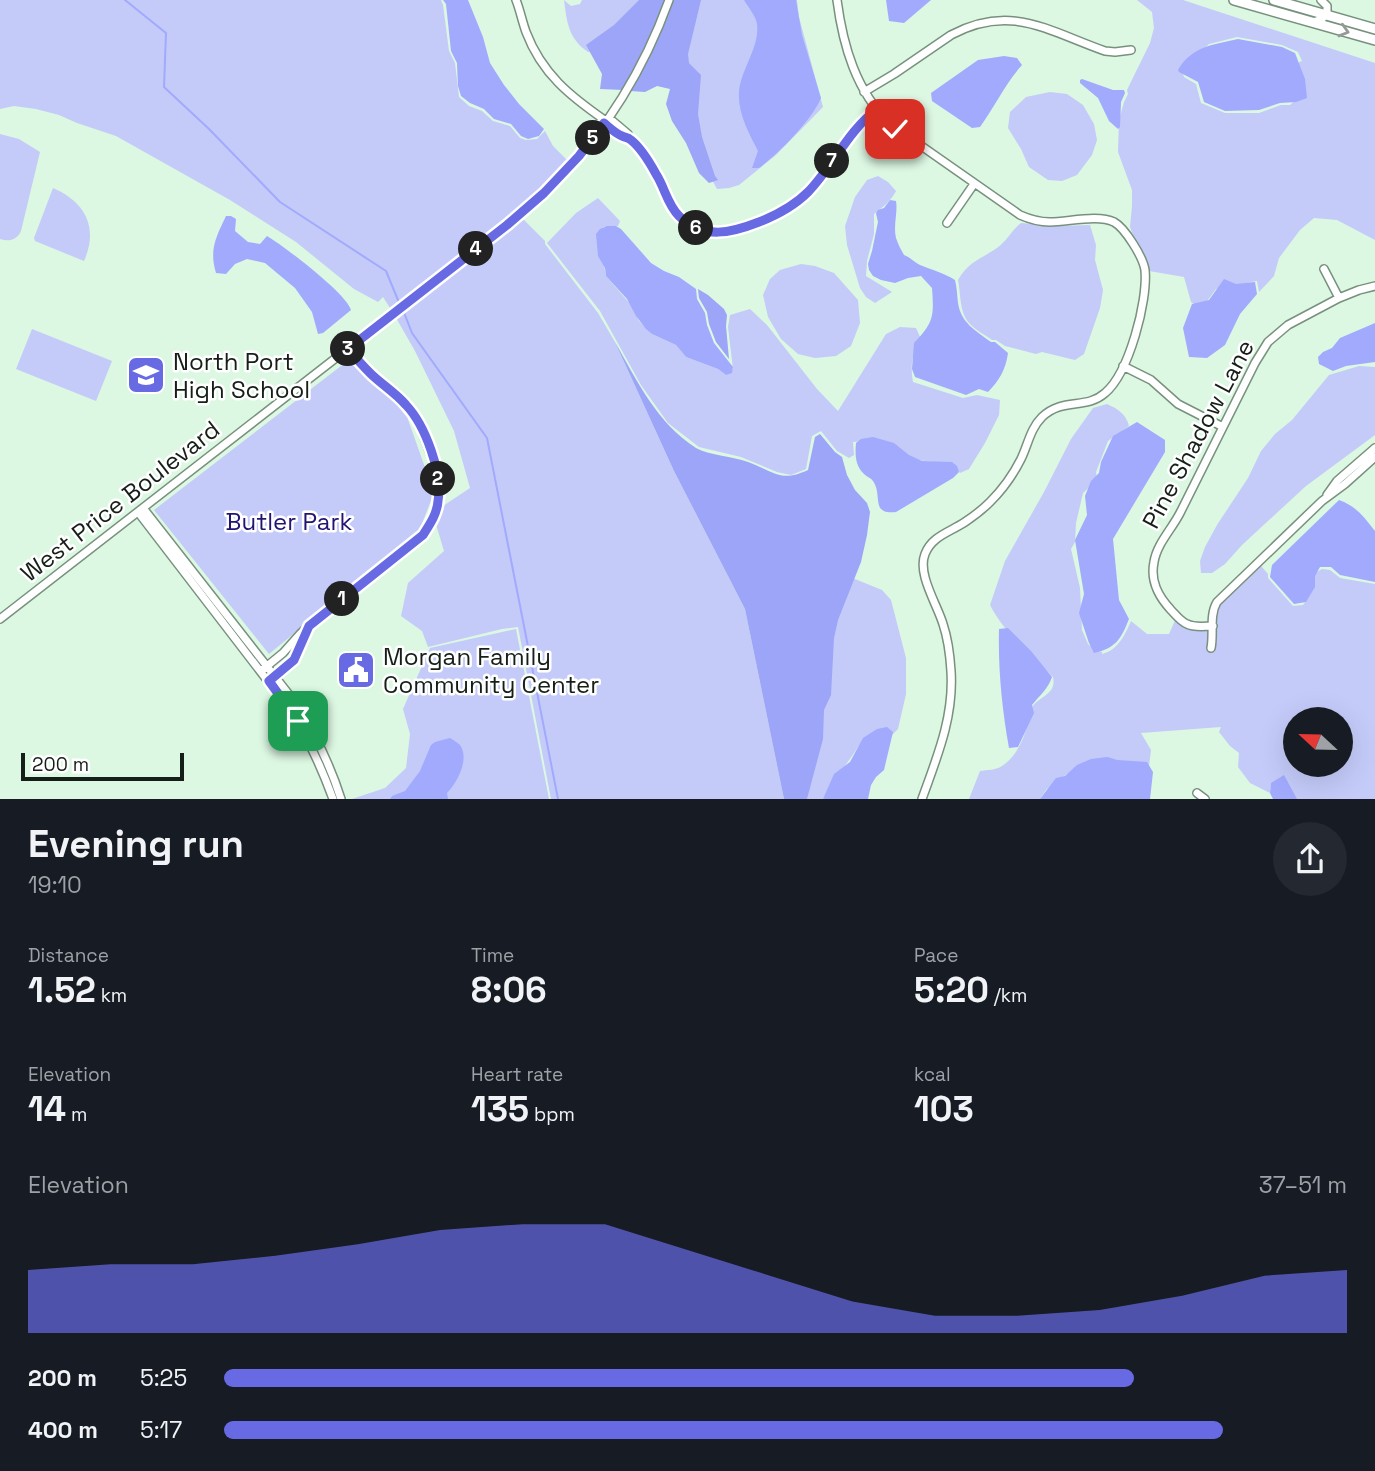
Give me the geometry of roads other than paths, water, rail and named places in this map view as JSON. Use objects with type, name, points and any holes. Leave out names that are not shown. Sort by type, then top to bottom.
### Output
[{"type":"main road","points":[[1234,0],[1375,40]]},
{"type":"main road","points":[[1274,0],[1375,29]]},
{"type":"street","points":[[516,0],[528,36],[546,69],[563,89],[628,134],[660,181],[668,201],[679,215],[696,228],[726,233],[740,230],[776,215],[802,198],[861,123],[876,110]]},
{"type":"street","name":"West Price Boulevard","points":[[0,619],[507,225],[556,181],[579,156],[623,97],[646,55],[669,0]]},
{"type":"street","points":[[837,0],[848,52],[864,92],[876,110],[901,133],[1010,210],[1028,218],[1048,222],[1105,219],[1116,224],[1124,230],[1142,260],[1145,273],[1138,322],[1131,346],[1114,383],[1101,397],[1065,404],[1043,416],[1034,428],[1016,468],[999,492],[971,518],[935,539],[923,558],[923,573],[946,635],[951,691],[945,734],[922,799]]},
{"type":"street","points":[[1312,22],[1319,21],[1326,15],[1328,8],[1321,0]]},
{"type":"street","points":[[864,92],[951,35],[991,21],[1030,23],[1105,51],[1131,50]]},
{"type":"street","points":[[947,223],[974,184]]},
{"type":"street","points":[[1324,268],[1339,298]]},
{"type":"street","name":"Pine Shadow Lane","points":[[1213,626],[1192,626],[1179,619],[1158,593],[1153,572],[1158,547],[1175,523],[1255,362],[1268,342],[1288,326],[1339,298],[1375,286]]},
{"type":"street","points":[[264,668],[284,653],[309,626],[423,535],[432,521],[439,499],[437,471],[416,419],[405,403],[369,372],[348,349]]},
{"type":"street","points":[[1123,366],[1154,382],[1178,404],[1223,427]]},
{"type":"street","points":[[1046,402],[1051,410]]},
{"type":"street","points":[[1322,501],[1337,481],[1375,448]]},
{"type":"street","points":[[1210,649],[1214,607],[1217,602],[1322,501],[1375,457]]},
{"type":"street","points":[[140,510],[272,679],[309,740],[339,798]]},
{"type":"street","points":[[272,679],[294,660],[309,626]]},
{"type":"street","points":[[1197,793],[1205,799]]},
{"type":"waterway","points":[[125,0],[166,33],[164,87],[280,202],[386,271],[400,305]]},
{"type":"waterway","points":[[403,310],[412,333],[487,438],[558,799]]},
{"type":"place","name":"North Port High School","points":[[146,375]]},
{"type":"place","name":"Morgan Family Community Center","points":[[356,670]]},
{"type":"park label","name":"Butler Park","points":[[289,521]]}]
